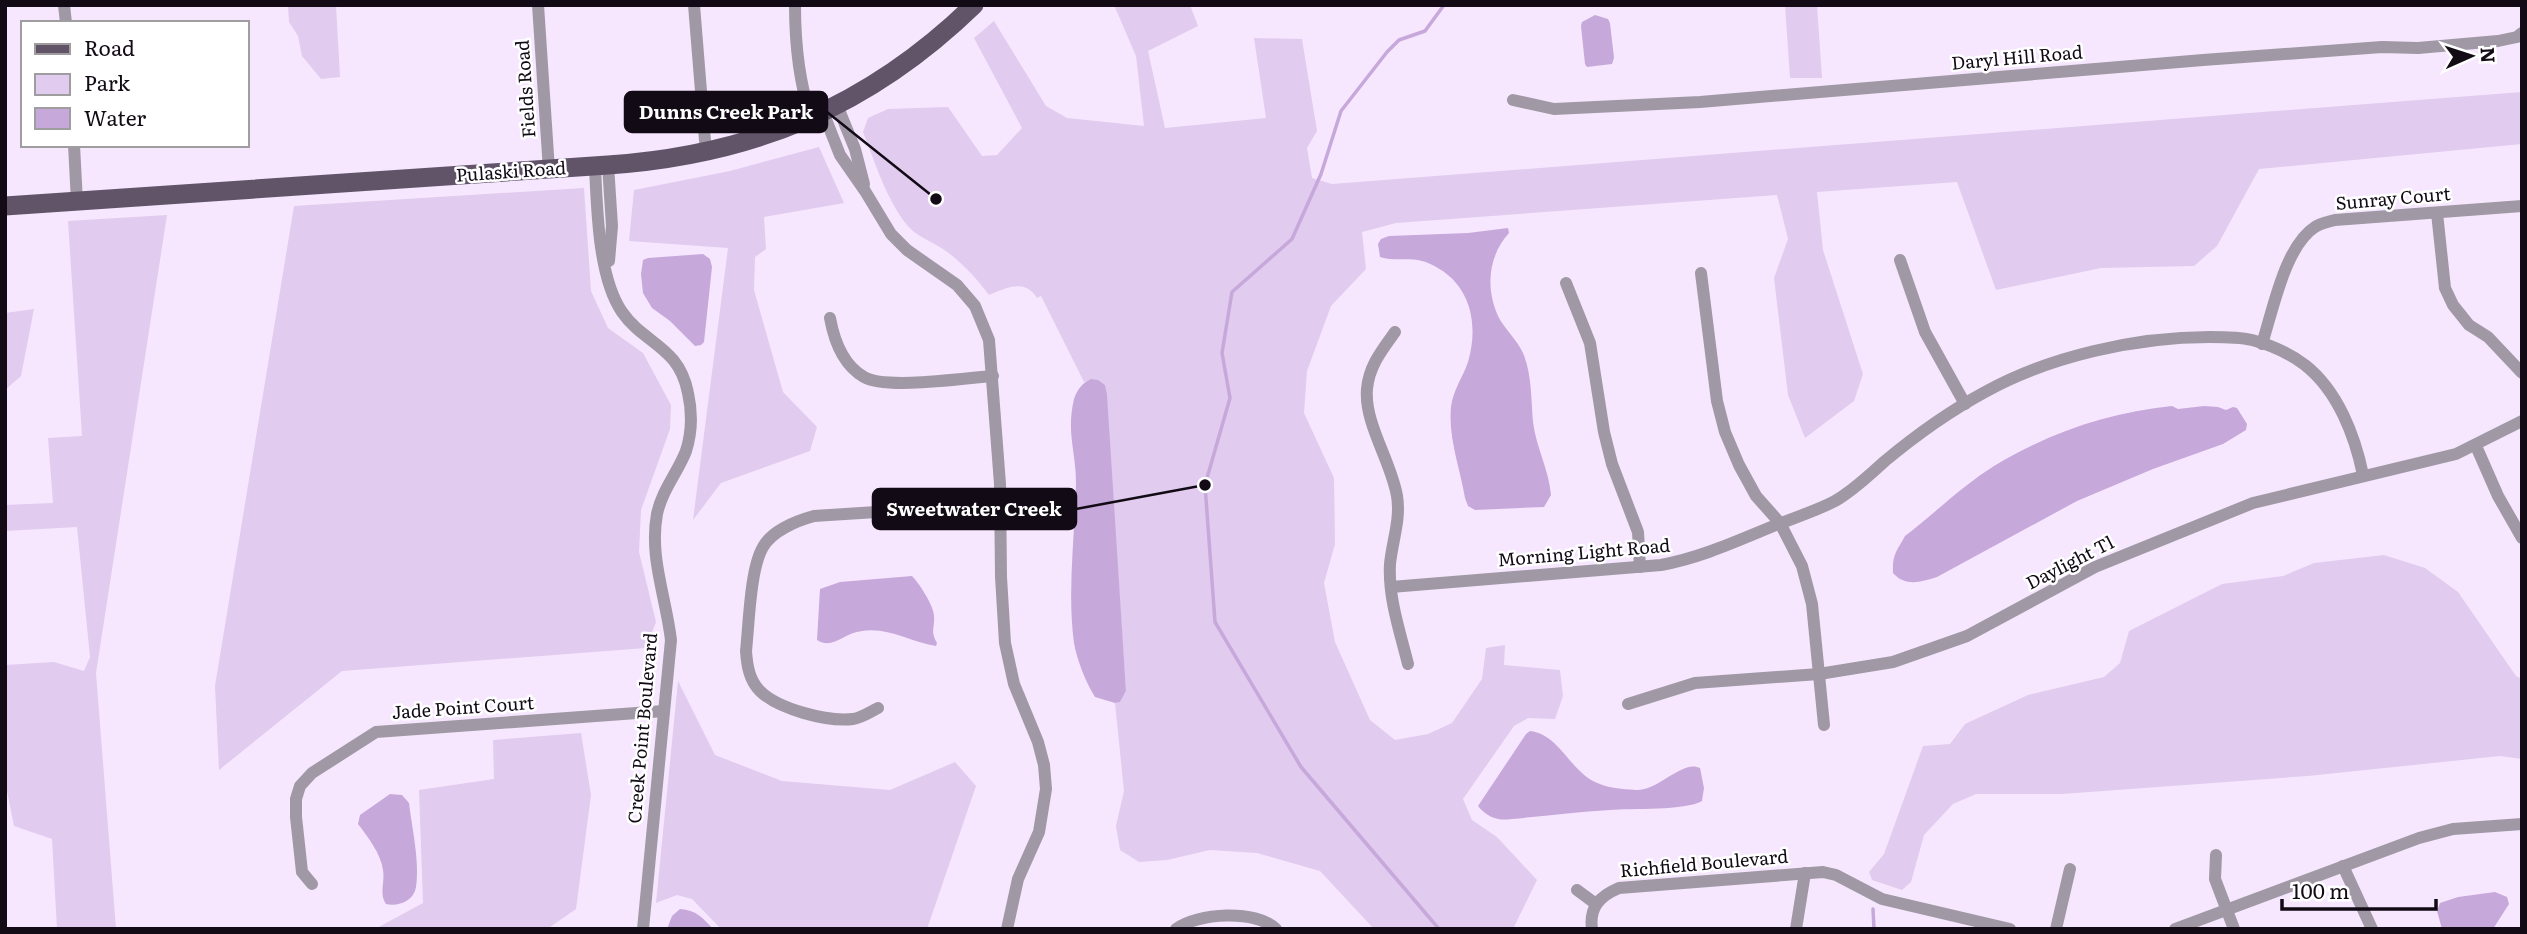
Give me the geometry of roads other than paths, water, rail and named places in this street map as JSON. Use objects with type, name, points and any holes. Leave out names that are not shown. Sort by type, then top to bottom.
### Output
[{"type":"main road","name":"Pulaski Road","points":[[5,206],[549,170],[706,153],[765,137],[824,112],[903,66],[974,5]]},
{"type":"street","name":"Fields Road","points":[[538,5],[549,170]]},
{"type":"street","points":[[694,5],[706,153]]},
{"type":"street","points":[[795,5],[795,36],[804,98],[824,112],[840,155],[891,234],[907,250],[957,285],[975,306],[989,340],[1001,504],[1001,577],[1009,665],[1020,703],[1038,742],[1046,789],[1040,832],[1018,879],[1007,929]]},
{"type":"street","name":"Daryl Hill Road","points":[[1513,100],[1555,109],[1699,102],[2203,60],[2382,47],[2418,48],[2498,41],[2518,37],[2522,33]]},
{"type":"street","points":[[74,147],[77,202]]},
{"type":"street","name":"Creek Point Boulevard","points":[[601,166],[598,228],[607,275],[621,311],[633,325],[667,351],[679,369],[691,407],[690,431],[685,452],[668,482],[657,513],[654,553],[667,608],[671,640],[643,929]]},
{"type":"street","name":"Sunray Court","points":[[2262,344],[2291,254],[2307,233],[2318,225],[2335,220],[2522,206]]},
{"type":"street","points":[[2437,213],[2445,288],[2453,305],[2469,325],[2488,337],[2522,373]]},
{"type":"street","points":[[1900,260],[1925,332],[1965,404]]},
{"type":"street","points":[[1701,273],[1717,401],[1725,432],[1756,496],[1780,523],[1802,566],[1812,604],[1824,726]]},
{"type":"street","points":[[1566,283],[1590,343],[1604,432],[1612,464],[1638,532],[1640,567]]},
{"type":"street","points":[[830,318],[834,340],[851,366],[864,377],[879,382],[897,383],[993,376]]},
{"type":"street","points":[[1395,332],[1370,372],[1367,407],[1386,457],[1397,498],[1398,513],[1390,566],[1391,587],[1408,664]]},
{"type":"street","name":"Morning Light Road","points":[[1391,587],[1685,561],[1833,502],[1858,486],[1885,461],[1941,419],[1985,391],[2029,371],[2122,344],[2188,337],[2250,339],[2286,352],[2306,366],[2325,386],[2343,415],[2357,446],[2363,475]]},
{"type":"street","name":"Daylight Tl","points":[[1628,704],[1695,684],[1819,674],[1893,662],[1928,651],[1968,636],[2095,567],[2253,503],[2456,454],[2522,421]]},
{"type":"street","points":[[2476,446],[2498,496],[2522,538]]},
{"type":"street","points":[[878,708],[855,719],[814,717],[771,699],[759,691],[751,678],[746,651],[756,562],[764,546],[773,536],[803,519],[814,516],[1001,504]]},
{"type":"street","name":"Jade Point Court","points":[[312,884],[302,873],[296,817],[296,799],[300,786],[312,773],[376,732],[664,711]]},
{"type":"street","points":[[2175,929],[2419,838],[2453,829],[2522,824]]},
{"type":"street","points":[[2216,855],[2215,878],[2234,929]]},
{"type":"street","points":[[2343,866],[2372,929]]},
{"type":"street","points":[[2056,929],[2070,869]]},
{"type":"street","name":"Richfield Boulevard","points":[[1596,904],[1604,894],[1619,888],[1805,873],[1836,875],[1882,899],[1972,924],[2010,929]]},
{"type":"street","name":"Richfield Boulevard","points":[[1796,929],[1805,873]]},
{"type":"street","points":[[1577,890],[1596,904],[1590,919],[1592,929]]},
{"type":"street","points":[[1176,929],[1196,919],[1236,916],[1265,920],[1276,929]]},
{"type":"water","points":[[1595,15],[1608,19],[1610,23],[1614,58],[1612,64],[1587,67],[1581,26],[1582,22]]},
{"type":"water","points":[[1508,228],[1509,233],[1493,262],[1490,284],[1499,318],[1521,348],[1526,361],[1533,422],[1551,495],[1544,507],[1475,510],[1468,506],[1465,498],[1451,419],[1454,395],[1468,362],[1471,347],[1473,332],[1468,304],[1462,291],[1442,270],[1422,261],[1380,257],[1378,244],[1381,239],[1389,236],[1468,233]]},
{"type":"water","points":[[703,254],[710,259],[712,267],[704,342],[695,346],[670,321],[652,308],[643,293],[641,274],[643,260],[648,258]]},
{"type":"water","points":[[1091,379],[1105,385],[1107,395],[1126,691],[1120,702],[1115,703],[1095,697],[1077,657],[1072,623],[1076,472],[1071,422],[1074,399],[1082,385]]},
{"type":"water","points":[[2172,406],[2178,409],[2204,406],[2226,410],[2237,408],[2247,424],[2246,430],[2223,444],[2153,469],[2077,501],[1937,577],[1908,582],[1893,573],[1894,557],[1905,536],[1994,466],[2036,444],[2080,426],[2126,413]]},
{"type":"water","points":[[912,576],[932,607],[936,646],[872,630],[855,632],[828,643],[817,640],[820,589],[840,582]]},
{"type":"water","points":[[1530,731],[1548,738],[1585,775],[1608,787],[1644,789],[1686,768],[1700,768],[1704,788],[1702,801],[1671,808],[1598,811],[1507,820],[1494,818],[1478,806]]},
{"type":"water","points":[[390,794],[402,795],[409,803],[417,867],[415,892],[405,902],[395,905],[386,904],[384,900],[380,858],[358,824],[360,815]]},
{"type":"water","points":[[2495,892],[2507,897],[2509,904],[2493,929],[2442,929],[2437,911],[2440,903],[2458,897]]},
{"type":"water","points":[[680,909],[695,913],[713,929],[667,929],[672,916]]},
{"type":"waterway","points":[[1439,929],[1301,767],[1215,622],[1205,485],[1230,398],[1222,353],[1232,292],[1292,239],[1321,174],[1341,111],[1387,52],[1399,40],[1425,31],[1444,5]]},
{"type":"waterway","points":[[1873,909],[1874,929]]},
{"type":"place","name":"Dunns Creek Park","points":[[936,199]]},
{"type":"place","name":"Sweetwater Creek","points":[[1205,485]]}]
